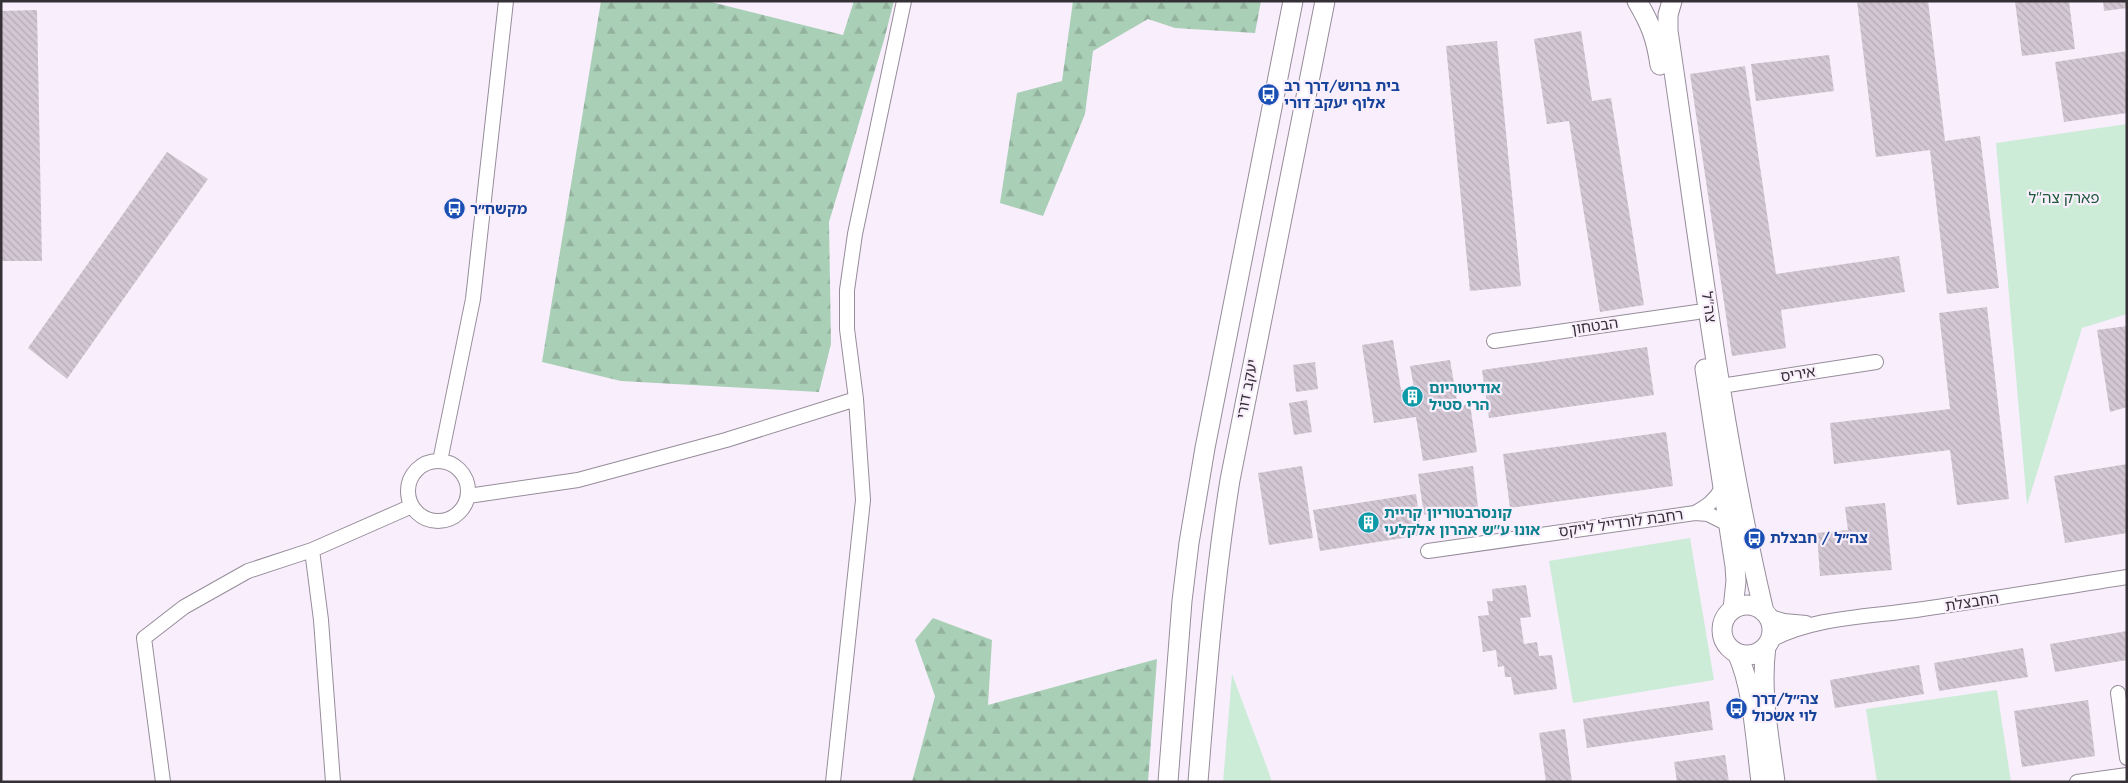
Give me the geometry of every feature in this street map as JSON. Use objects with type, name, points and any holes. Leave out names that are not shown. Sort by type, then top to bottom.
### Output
[{"type":"street","points":[[440,461],[473,299],[506,1]]},
{"type":"street","points":[[832,782],[863,500],[856,399],[847,329],[847,290],[855,234],[904,1]]},
{"type":"street","name":"יעקב דורי","points":[[1168,782],[1182,601],[1192,524],[1205,448],[1292,1]]},
{"type":"street","name":"יעקב דורי","points":[[1198,782],[1210,628],[1230,480],[1325,1]]},
{"type":"street","points":[[1639,1],[1655,4],[1666,1]]},
{"type":"street","name":"צה\"ל","points":[[1639,1],[1651,25],[1657,44],[1736,581],[1733,610]]},
{"type":"street","name":"צה\"ל","points":[[1672,1],[1668,16],[1668,30],[1721,386],[1745,530],[1766,614]]},
{"type":"street","name":"הבטחון","points":[[1494,341],[1697,312]]},
{"type":"street","name":"איריס","points":[[1721,386],[1876,362]]},
{"type":"street","points":[[468,496],[578,480],[726,440],[856,399]]},
{"type":"street","points":[[430,461],[440,461],[450,463],[458,468],[468,486],[468,496],[458,514],[449,520],[439,522],[428,520],[419,515],[412,506],[408,490],[414,472],[430,461]]},
{"type":"street","name":"רחבת לורדייל לייקס","points":[[1695,513],[1716,499],[1722,488]]},
{"type":"street","points":[[163,782],[144,638],[184,607],[248,571],[312,550],[412,506]]},
{"type":"street","name":"רחבת לורדייל לייקס","points":[[1428,551],[1695,513],[1708,514],[1728,524]]},
{"type":"street","points":[[312,550],[321,620],[333,782]]},
{"type":"street","name":"החבצלת","points":[[1816,623],[1917,610],[2127,577]]},
{"type":"street","points":[[1761,782],[1748,684],[1744,667],[1737,653],[1728,646],[1723,635],[1725,618],[1733,610],[1746,605],[1753,606],[1766,614],[1784,621],[1816,623]]},
{"type":"street","points":[[1766,614],[1771,629],[1763,666],[1764,699],[1775,782]]},
{"type":"street","points":[[1737,653],[1753,654],[1767,643],[1796,628],[1816,623]]},
{"type":"street","points":[[2118,693],[2127,758]]},
{"type":"street","points":[[2077,782],[2127,775]]},
{"type":"green space","points":[[601,1],[707,1],[843,35],[854,1],[894,1],[829,222],[831,344],[819,392],[621,381],[542,362]]},
{"type":"green space","points":[[1073,1],[1261,1],[1255,33],[1175,28],[1148,19],[1093,51],[1085,114],[1043,216],[1000,203],[1017,93],[1062,81]]},
{"type":"green space","name":"פארק צה\"ל","points":[[2127,124],[2127,314],[2082,328],[2027,505],[1996,143]]},
{"type":"green space","points":[[1690,538],[1714,680],[1573,703],[1549,561]]},
{"type":"green space","points":[[933,618],[992,640],[988,705],[1157,659],[1148,782],[912,782],[935,696],[915,640]]},
{"type":"green space","points":[[1232,674],[1268,770],[1272,782],[1223,782]]},
{"type":"green space","points":[[1997,690],[2011,782],[1877,782],[1866,709]]},
{"type":"building","points":[[1857,1],[1928,1],[1945,141],[1980,136],[1999,288],[1947,294],[1930,150],[1876,157]]},
{"type":"building","points":[[2015,1],[2069,1],[2075,49],[2022,56]]},
{"type":"building","points":[[2103,1],[2127,1],[2127,8],[2104,11]]},
{"type":"building","points":[[37,10],[42,261],[1,261],[1,11]]},
{"type":"building","points":[[1581,31],[1592,101],[1611,98],[1644,305],[1600,312],[1569,121],[1547,124],[1534,39]]},
{"type":"building","points":[[1497,41],[1521,286],[1470,291],[1446,46]]},
{"type":"building","points":[[2127,51],[2127,113],[2064,122],[2055,62]]},
{"type":"building","points":[[1829,55],[1834,91],[1756,101],[1751,64]]},
{"type":"building","points":[[1745,66],[1776,274],[1899,256],[1905,292],[1781,310],[1786,348],[1732,356],[1690,74]]},
{"type":"building","points":[[167,152],[208,179],[67,379],[28,348]]},
{"type":"building","points":[[1987,307],[2009,499],[1957,505],[1950,450],[1834,464],[1830,423],[1950,409],[1939,313]]},
{"type":"building","points":[[2127,326],[2127,407],[2110,412],[2097,330]]},
{"type":"building","name":"אודיטוריום הרי סטיל","points":[[1393,340],[1401,390],[1414,388],[1410,366],[1450,360],[1458,406],[1470,404],[1477,452],[1423,461],[1416,417],[1374,423],[1362,345]]},
{"type":"building","points":[[1647,347],[1654,395],[1489,418],[1482,370]]},
{"type":"building","points":[[1315,362],[1318,389],[1296,392],[1293,365]]},
{"type":"building","points":[[1307,400],[1312,432],[1294,435],[1289,403]]},
{"type":"building","points":[[1666,432],[1673,486],[1510,508],[1503,454]]},
{"type":"building","points":[[2127,464],[2127,533],[2065,543],[2054,476]]},
{"type":"building","points":[[1302,466],[1313,538],[1269,545],[1258,473]]},
{"type":"building","points":[[1473,466],[1478,507],[1424,515],[1418,474]]},
{"type":"building","name":"קונסרבטוריון קריית אונו ע\"ש אהרון אלקלעי","points":[[1416,494],[1422,535],[1320,551],[1313,510]]},
{"type":"building","points":[[1885,503],[1892,570],[1820,576],[1817,533],[1848,530],[1845,507]]},
{"type":"building","points":[[1526,585],[1531,617],[1520,618],[1524,644],[1537,642],[1539,656],[1552,655],[1557,689],[1514,695],[1511,677],[1505,677],[1504,666],[1498,667],[1496,650],[1483,652],[1478,616],[1489,615],[1487,601],[1493,601],[1492,589]]},
{"type":"building","points":[[2127,631],[2127,660],[2055,672],[2050,644]]},
{"type":"building","points":[[2023,648],[2028,677],[1939,691],[1934,663]]},
{"type":"building","points":[[1919,665],[1924,694],[1835,708],[1830,680]]},
{"type":"building","points":[[2088,700],[2095,756],[2022,767],[2014,711]]},
{"type":"building","points":[[1709,701],[1713,730],[1587,748],[1583,719]]},
{"type":"building","points":[[1565,729],[1572,782],[1546,782],[1539,733]]},
{"type":"building","points":[[1725,755],[1729,782],[1677,782],[1674,762]]},
{"type":"place","name":"בית ברוש/דרך רב אלוף יעקב דורי","points":[[1268,95]]},
{"type":"place","name":"מקשח״ר","points":[[454,209]]},
{"type":"place","name":"אודיטוריום הרי סטיל","points":[[1413,397]]},
{"type":"place","name":"קונסרבטוריון קריית אונו ע\"ש אהרון אלקלעי","points":[[1368,522]]},
{"type":"place","name":"צה״ל / חבצלת","points":[[1754,538]]},
{"type":"place","name":"צה״ל/דרך לוי אשכול","points":[[1736,708]]}]
